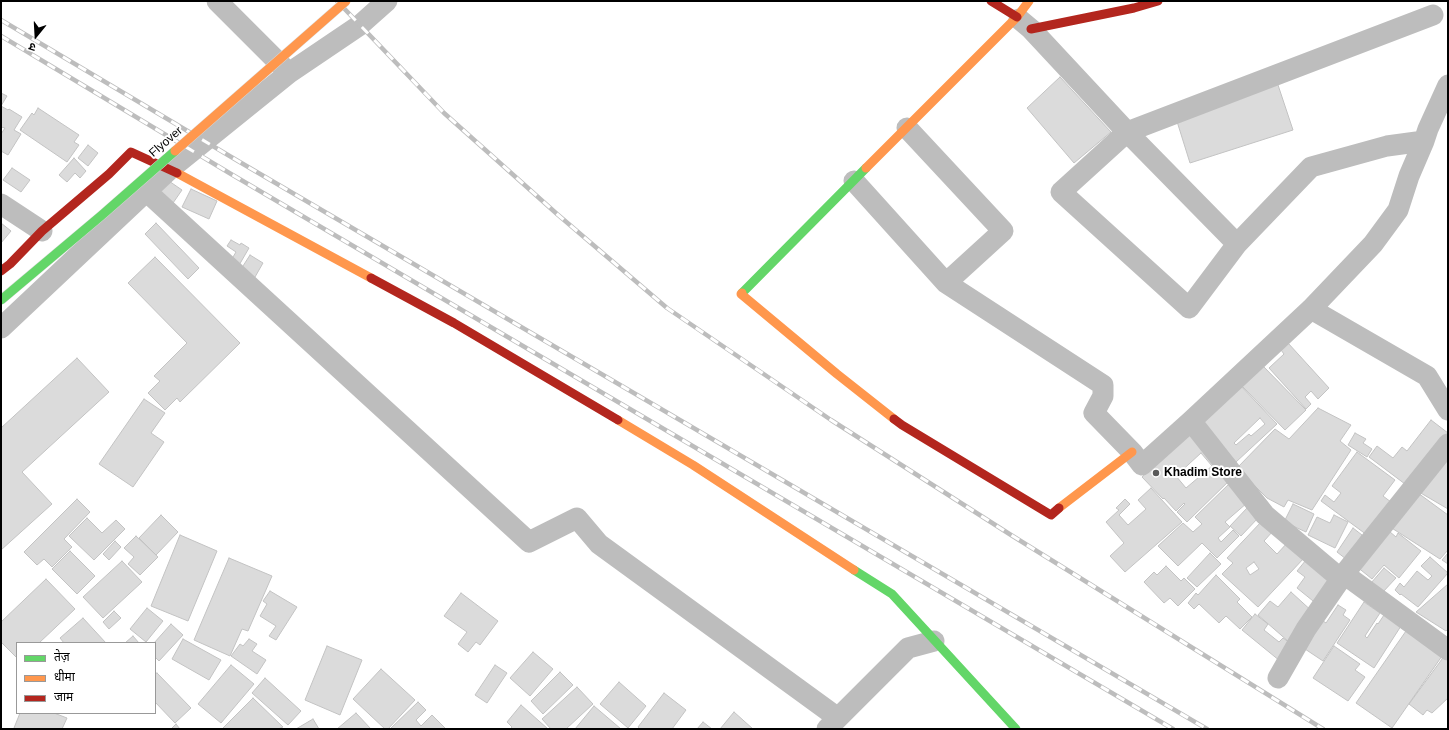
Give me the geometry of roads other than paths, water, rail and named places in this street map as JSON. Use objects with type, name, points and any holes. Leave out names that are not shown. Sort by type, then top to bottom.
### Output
[{"type":"street","points":[[217,1],[289,73]]},
{"type":"street","name":"Flyover","points":[[1,300],[102,215],[346,1]]},
{"type":"street","points":[[1,328],[170,169],[289,73],[360,25],[387,1]]},
{"type":"street","points":[[991,1],[1026,16],[1127,132],[1237,244]]},
{"type":"street","points":[[1132,452],[1051,515],[902,425],[740,294],[907,128],[1026,16],[1158,1]]},
{"type":"street","points":[[1424,141],[1387,146],[1311,167],[1237,244],[1190,308],[1061,192],[1127,132],[1433,15]]},
{"type":"street","points":[[854,181],[946,283],[1103,385],[1103,396],[1094,412],[1142,464],[1191,421],[1311,308],[1372,244],[1398,210],[1409,176],[1428,129],[1448,86]]},
{"type":"street","points":[[907,128],[1004,231],[946,283]]},
{"type":"street","points":[[1,270],[10,264],[42,231],[109,174],[132,152],[170,169],[454,323],[693,465],[892,594],[1016,729]]},
{"type":"street","points":[[147,192],[529,542],[577,518],[599,544],[832,724],[908,648],[934,641]]},
{"type":"street","points":[[1,204],[42,231]]},
{"type":"street","points":[[1311,308],[1427,376],[1448,410]]},
{"type":"street","points":[[1191,421],[1265,515],[1342,576],[1445,642]]},
{"type":"street","points":[[1278,678],[1306,629],[1342,576],[1448,444]]},
{"type":"railway","points":[[337,1],[444,113],[557,214],[667,308],[831,420],[1011,535],[1323,729]]},
{"type":"railway","points":[[1,20],[238,161],[1207,729]]},
{"type":"railway","points":[[1,36],[231,174],[1173,729]]},
{"type":"place","name":"Khadim Store","points":[[1156,473]]}]
